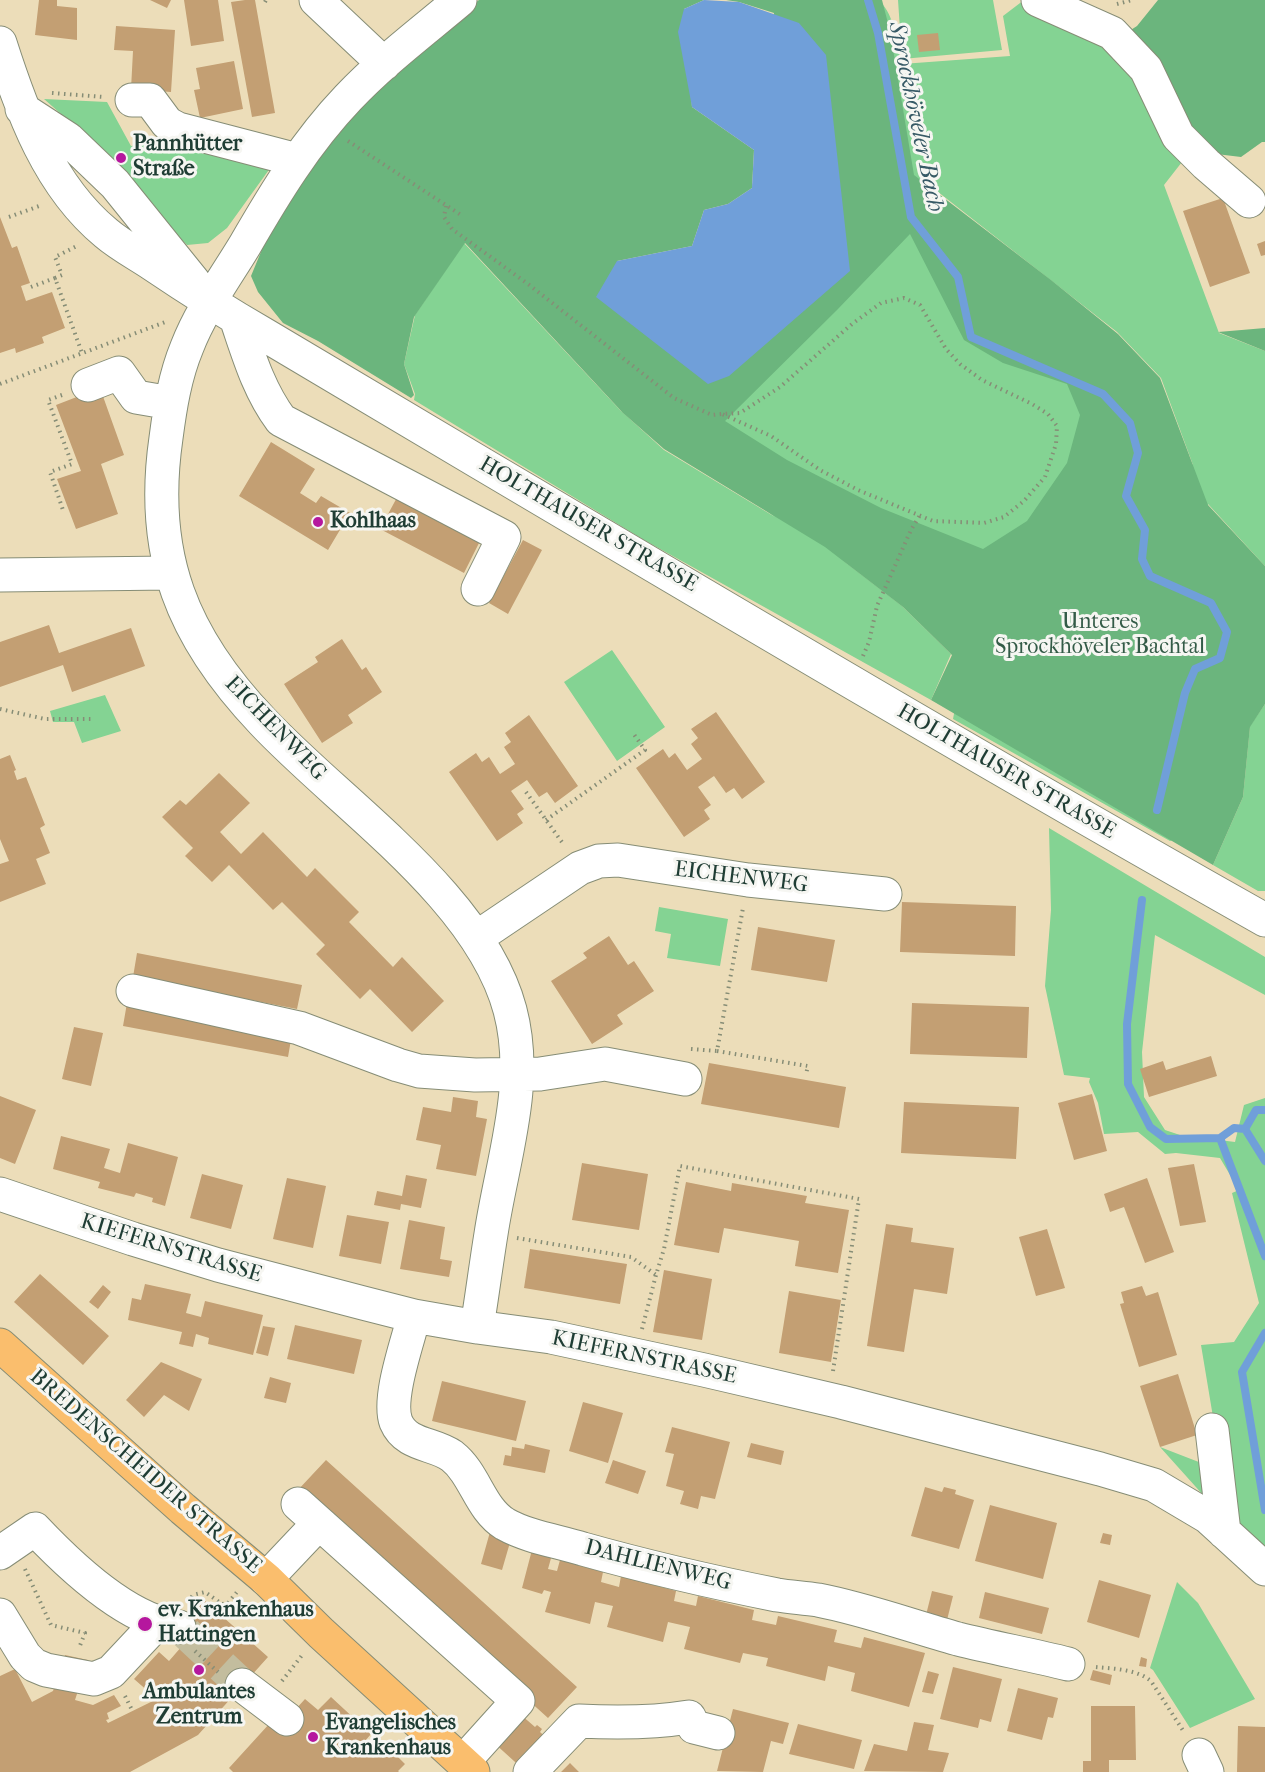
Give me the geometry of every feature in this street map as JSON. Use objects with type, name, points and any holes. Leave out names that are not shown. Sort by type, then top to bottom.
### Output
[{"type":"main road","name":"BREDENSCHEIDER STRASSE","points":[[0,1345],[183,1509],[261,1574],[321,1633],[468,1767]]},
{"type":"street","points":[[316,0],[384,64]]},
{"type":"street","points":[[216,312],[285,177],[297,160],[347,99],[384,64],[460,0]]},
{"type":"street","points":[[1038,0],[1112,33],[1146,69],[1178,136],[1249,201]]},
{"type":"street","name":"HOLTHAUSER STRASSE","points":[[0,43],[35,101],[34,135],[70,195],[104,232],[216,312],[1034,790],[1265,920]]},
{"type":"street","points":[[132,100],[150,100],[167,123],[178,129],[297,160]]},
{"type":"street","points":[[35,101],[68,139],[115,184],[216,312],[281,420],[504,537],[478,589]]},
{"type":"street","name":"EICHENWEG","points":[[216,312],[188,344],[171,403],[164,450],[160,502],[165,551],[177,593],[192,626],[228,682],[263,723],[437,890],[476,938],[493,966],[509,1008],[515,1037],[514,1117],[491,1234],[477,1327]]},
{"type":"street","points":[[88,385],[119,373],[135,397],[171,403]]},
{"type":"street","points":[[0,575],[170,573]]},
{"type":"street","name":"EICHENWEG","points":[[476,938],[580,868],[599,861],[618,861],[748,880],[885,894]]},
{"type":"street","points":[[133,991],[299,1028],[408,1069],[443,1074],[540,1074],[605,1064],[685,1078]]},
{"type":"street","name":"KIEFERNSTRASSE","points":[[0,1194],[218,1265],[414,1316],[551,1337],[829,1400],[1100,1469],[1154,1485],[1208,1517],[1265,1569]]},
{"type":"street","name":"DAHLIENWEG","points":[[414,1316],[394,1397],[393,1412],[397,1424],[404,1434],[415,1442],[438,1449],[457,1461],[492,1513],[504,1523],[523,1532],[635,1563],[779,1595],[848,1607],[959,1639],[1068,1664]]},
{"type":"street","points":[[1212,1430],[1224,1532]]},
{"type":"street","points":[[261,1574],[308,1513],[518,1701],[468,1767]]},
{"type":"street","points":[[0,1553],[35,1529],[65,1560],[120,1602],[173,1630],[111,1672],[94,1679],[82,1662],[46,1670],[34,1665],[25,1656],[0,1615]]},
{"type":"street","points":[[231,1679],[286,1719]]},
{"type":"street","points":[[530,1772],[579,1721],[623,1724],[689,1717],[694,1727],[718,1733]]},
{"type":"path","points":[[35,101],[77,94],[132,100]]},
{"type":"path","points":[[325,125],[461,215]]},
{"type":"path","points":[[9,217],[70,195]]},
{"type":"path","points":[[446,206],[444,217],[452,228],[674,398],[712,415],[722,414],[740,413],[780,387],[852,324],[881,303],[904,298],[920,305],[946,349],[960,364],[982,380],[1048,414],[1057,426],[1056,444],[1045,477],[1024,501],[1004,517],[984,523],[933,521],[858,490],[820,470],[771,436],[722,414]]},
{"type":"path","points":[[31,287],[62,275],[55,257],[104,232]]},
{"type":"path","points":[[55,278],[82,353]]},
{"type":"path","points":[[0,384],[171,320],[216,312]]},
{"type":"path","points":[[64,513],[50,472],[72,464],[48,400],[88,385]]},
{"type":"path","points":[[852,682],[869,642],[876,606],[920,515]]},
{"type":"path","points":[[0,709],[45,719],[92,719]]},
{"type":"path","points":[[546,819],[645,750],[633,733]]},
{"type":"path","points":[[526,792],[580,868]]},
{"type":"path","points":[[717,1051],[748,880]]},
{"type":"path","points":[[685,1078],[690,1049],[717,1051],[808,1066],[806,1074]]},
{"type":"path","points":[[636,1356],[664,1249],[680,1166],[859,1199],[829,1400]]},
{"type":"path","points":[[491,1234],[631,1257],[656,1275]]},
{"type":"path","points":[[27,1574],[51,1625],[85,1633],[82,1662]]},
{"type":"path","points":[[231,1679],[173,1630],[193,1595],[204,1592],[222,1604],[228,1603],[261,1574]]},
{"type":"path","points":[[275,1689],[321,1633]]},
{"type":"path","points":[[1068,1664],[1143,1675],[1151,1681],[1203,1764]]},
{"type":"path","points":[[128,1700],[133,1712]]},
{"type":"green space","name":"Unteres Sprockhöveler Bachtal","points":[[479,0],[704,0],[684,9],[692,107],[754,150],[752,188],[728,204],[704,210],[692,246],[617,261],[729,376],[774,13],[726,0],[882,0],[890,31],[914,175],[1118,334],[1160,378],[1208,505],[1265,566],[1265,704],[1250,727],[1243,797],[1213,865],[931,700],[952,655],[903,607],[825,547],[664,449],[623,413],[465,243],[414,317],[404,364],[414,395],[411,398],[318,341],[283,323],[258,292],[251,276],[277,213],[311,154],[428,38]],"holes":[[[910,234],[964,340],[1003,363],[1067,384],[1080,415],[1067,463],[1027,521],[983,549],[881,508],[787,460],[725,421]]]},
{"type":"green space","name":"Unteres Sprockhöveler Bachtal","points":[[879,0],[892,22],[902,64],[1010,56],[1003,16],[1024,0],[1108,36],[1189,153],[1164,185],[1219,333],[1265,351],[1265,566],[1208,504],[1184,835],[1170,841],[953,719],[957,698],[958,663],[942,632],[841,559],[902,606],[951,654],[931,700],[644,540],[414,400],[415,394],[404,364],[415,315],[464,243],[620,410],[664,450],[775,517],[683,451]],"holes":[[[933,188],[1117,332],[1161,378],[1193,465]]]},
{"type":"green space","points":[[898,0],[993,0],[1002,50],[902,59]]},
{"type":"green space","points":[[1158,0],[1265,0],[1265,142],[1241,157],[1200,152],[1123,35],[1137,26]]},
{"type":"green space","points":[[44,99],[107,102],[131,146],[184,139],[276,160],[227,228],[208,243],[187,245],[169,227],[129,174]]},
{"type":"green space","points":[[1265,328],[1265,351],[1218,332]]},
{"type":"green space","points":[[612,650],[665,727],[617,761],[564,682]]},
{"type":"green space","points":[[105,695],[121,731],[82,743],[74,722],[53,722],[50,711]]},
{"type":"green space","points":[[1265,704],[1265,891],[1258,891],[1213,865],[1243,797],[1250,726]]},
{"type":"green space","points":[[1049,828],[1265,957],[1265,995],[1155,935],[1142,1052],[1144,1097],[1165,1130],[1180,1135],[1235,1142],[1244,1105],[1265,1098],[1265,1564],[1160,1447],[1222,1471],[1201,1345],[1234,1342],[1259,1303],[1232,1193],[1239,1190],[1220,1158],[1165,1154],[1138,1132],[1104,1134],[1098,1103],[1089,1082],[1090,1078],[1064,1075],[1045,986],[1051,910]]},
{"type":"green space","points":[[659,907],[728,919],[720,966],[667,958],[671,934],[655,931]]},
{"type":"green space","points":[[1177,1582],[1198,1603],[1255,1699],[1190,1728],[1150,1668]]},
{"type":"water","points":[[704,0],[739,2],[799,23],[826,55],[850,271],[729,376],[708,384],[596,297],[617,261],[692,246],[704,210],[728,204],[752,188],[754,150],[692,107],[678,32],[684,9]]},
{"type":"building","points":[[39,0],[57,0],[57,6],[77,8],[77,40],[35,35]]},
{"type":"building","points":[[150,0],[171,0],[167,8]]},
{"type":"building","points":[[184,0],[218,0],[224,41],[191,46]]},
{"type":"building","points":[[255,0],[275,113],[252,117],[231,2]]},
{"type":"building","points":[[116,26],[175,30],[171,92],[131,89],[133,51],[114,50]]},
{"type":"building","points":[[938,33],[940,50],[919,52],[917,35]]},
{"type":"building","points":[[234,61],[243,109],[200,118],[194,90],[200,89],[196,68]]},
{"type":"building","points":[[1223,198],[1250,273],[1210,287],[1183,211]]},
{"type":"building","points":[[0,217],[12,248],[17,246],[30,283],[21,286],[26,301],[52,292],[65,328],[42,337],[44,343],[16,353],[15,348],[0,353]]},
{"type":"building","points":[[1265,241],[1265,255],[1261,256],[1257,244]]},
{"type":"building","points":[[100,388],[124,455],[101,464],[118,514],[76,529],[57,479],[81,471],[56,405]]},
{"type":"building","points":[[271,442],[315,469],[300,493],[316,503],[321,496],[350,513],[328,550],[239,496]]},
{"type":"building","points":[[401,490],[484,533],[464,573],[380,529]]},
{"type":"building","points":[[523,540],[542,550],[508,614],[489,603]]},
{"type":"building","points":[[49,625],[59,653],[131,628],[145,666],[72,692],[63,665],[0,687],[0,642]]},
{"type":"building","points":[[342,639],[362,670],[366,667],[382,692],[348,715],[353,723],[322,743],[284,684],[318,662],[315,657]]},
{"type":"building","points":[[716,712],[765,782],[742,799],[734,788],[726,793],[714,776],[698,787],[711,805],[704,810],[710,819],[684,837],[636,768],[663,749],[669,758],[675,753],[687,770],[702,759],[691,744],[698,738],[691,729]]},
{"type":"building","points":[[529,715],[578,786],[555,803],[547,792],[539,797],[527,780],[511,791],[524,809],[517,814],[523,823],[497,841],[449,772],[476,753],[482,762],[489,757],[500,774],[515,764],[504,747],[511,742],[505,733]]},
{"type":"building","points":[[10,755],[17,780],[26,777],[45,825],[40,828],[50,853],[36,859],[46,884],[0,902],[0,864],[9,861],[0,839],[0,759]]},
{"type":"building","points":[[219,773],[250,803],[220,832],[241,854],[263,832],[307,877],[315,868],[359,912],[349,922],[393,967],[402,957],[444,1001],[412,1032],[370,989],[360,999],[316,954],[325,945],[282,902],[273,910],[229,865],[212,882],[185,856],[193,848],[162,817],[180,800],[186,805]]},
{"type":"building","points":[[902,902],[1016,906],[1015,956],[900,952]]},
{"type":"building","points":[[758,927],[835,940],[827,982],[751,970]]},
{"type":"building","points":[[609,936],[628,965],[634,961],[654,991],[617,1015],[623,1024],[592,1044],[551,981],[587,958],[583,953]]},
{"type":"building","points":[[137,953],[302,985],[297,1009],[133,977]]},
{"type":"building","points":[[127,1003],[292,1034],[288,1057],[123,1026]]},
{"type":"building","points":[[912,1003],[1029,1007],[1027,1058],[910,1054]]},
{"type":"building","points":[[74,1027],[103,1033],[91,1086],[62,1079]]},
{"type":"building","points":[[1211,1056],[1217,1076],[1149,1097],[1140,1069],[1163,1061],[1166,1070]]},
{"type":"building","points":[[709,1063],[846,1087],[839,1128],[701,1104]]},
{"type":"building","points":[[1092,1094],[1107,1151],[1074,1160],[1058,1103]]},
{"type":"building","points":[[0,1096],[36,1110],[15,1164],[0,1158]]},
{"type":"building","points":[[453,1097],[478,1101],[476,1117],[487,1119],[476,1176],[436,1169],[441,1145],[416,1140],[423,1107],[451,1112]]},
{"type":"building","points":[[904,1102],[1019,1107],[1016,1159],[901,1153]]},
{"type":"building","points":[[61,1136],[110,1149],[104,1168],[120,1173],[128,1143],[178,1157],[165,1206],[152,1202],[153,1198],[136,1193],[134,1197],[98,1188],[100,1182],[53,1169]]},
{"type":"building","points":[[582,1163],[648,1174],[639,1230],[572,1220]]},
{"type":"building","points":[[1194,1164],[1206,1222],[1180,1226],[1168,1168]]},
{"type":"building","points":[[202,1174],[243,1185],[231,1229],[190,1218]]},
{"type":"building","points":[[406,1175],[427,1179],[421,1208],[401,1204],[400,1210],[374,1205],[377,1191],[402,1196]]},
{"type":"building","points":[[287,1178],[326,1186],[313,1248],[273,1239]]},
{"type":"building","points":[[1147,1178],[1174,1252],[1145,1263],[1124,1207],[1110,1212],[1104,1194]]},
{"type":"building","points":[[686,1182],[731,1191],[732,1183],[807,1196],[805,1203],[849,1210],[838,1273],[795,1266],[799,1241],[724,1228],[719,1253],[674,1245]]},
{"type":"building","points":[[347,1215],[389,1222],[381,1264],[339,1256]]},
{"type":"building","points":[[409,1220],[445,1227],[440,1259],[452,1261],[449,1277],[400,1269]]},
{"type":"building","points":[[886,1224],[913,1228],[911,1242],[954,1248],[947,1294],[914,1289],[904,1352],[867,1346]]},
{"type":"building","points":[[1047,1229],[1065,1288],[1036,1296],[1019,1237]]},
{"type":"building","points":[[530,1249],[627,1264],[620,1304],[524,1288]]},
{"type":"building","points":[[664,1270],[712,1279],[702,1340],[653,1332]]},
{"type":"building","points":[[40,1274],[109,1336],[83,1365],[14,1302]]},
{"type":"building","points":[[145,1284],[191,1294],[186,1313],[201,1317],[205,1301],[263,1315],[253,1355],[208,1344],[209,1338],[196,1334],[193,1347],[179,1344],[182,1332],[128,1320],[132,1298],[141,1300]]},
{"type":"building","points":[[103,1285],[111,1292],[98,1309],[89,1302]]},
{"type":"building","points":[[1142,1286],[1146,1296],[1158,1292],[1177,1355],[1139,1367],[1120,1304],[1124,1303],[1121,1292]]},
{"type":"building","points":[[789,1291],[841,1300],[831,1362],[779,1353]]},
{"type":"building","points":[[295,1325],[362,1340],[354,1374],[287,1359]]},
{"type":"building","points":[[263,1326],[275,1328],[268,1356],[256,1353]]},
{"type":"building","points":[[161,1362],[202,1379],[189,1411],[164,1395],[144,1417],[126,1400]]},
{"type":"building","points":[[1178,1374],[1197,1435],[1160,1447],[1140,1386]]},
{"type":"building","points":[[270,1377],[291,1383],[286,1403],[264,1398]]},
{"type":"building","points":[[442,1381],[526,1401],[516,1441],[432,1421]]},
{"type":"building","points":[[583,1402],[623,1413],[608,1463],[569,1451]]},
{"type":"building","points":[[672,1427],[730,1442],[715,1499],[701,1496],[698,1509],[680,1504],[684,1491],[666,1486],[674,1454],[665,1452]]},
{"type":"building","points":[[751,1443],[784,1451],[781,1465],[747,1457]]},
{"type":"building","points":[[525,1444],[550,1450],[545,1473],[503,1465],[505,1455],[511,1456],[512,1447],[524,1449]]},
{"type":"building","points":[[326,1460],[577,1687],[548,1718],[297,1491]]},
{"type":"building","points":[[613,1460],[646,1471],[638,1494],[605,1483]]},
{"type":"building","points":[[925,1487],[942,1492],[944,1487],[956,1490],[955,1494],[974,1500],[959,1549],[911,1536]]},
{"type":"building","points":[[990,1505],[1057,1523],[1043,1579],[975,1561]]},
{"type":"building","points":[[490,1532],[511,1539],[502,1570],[481,1564]]},
{"type":"building","points":[[1103,1533],[1112,1535],[1110,1545],[1100,1543]]},
{"type":"building","points":[[533,1546],[553,1551],[548,1569],[557,1571],[560,1560],[603,1572],[601,1582],[619,1587],[621,1576],[676,1591],[674,1601],[696,1606],[698,1596],[754,1610],[752,1620],[776,1625],[778,1616],[837,1630],[834,1642],[861,1648],[864,1637],[925,1653],[909,1707],[851,1691],[855,1673],[828,1666],[825,1681],[766,1666],[768,1658],[743,1653],[740,1663],[684,1649],[690,1627],[668,1622],[663,1642],[607,1627],[613,1606],[595,1602],[590,1624],[545,1612],[551,1592],[544,1590],[542,1594],[522,1588]]},
{"type":"building","points":[[1099,1580],[1151,1595],[1139,1638],[1087,1622]]},
{"type":"building","points":[[932,1591],[953,1596],[947,1620],[926,1615]]},
{"type":"building","points":[[985,1592],[1049,1608],[1042,1634],[979,1618]]},
{"type":"building","points":[[204,1600],[268,1657],[198,1735],[130,1772],[0,1772],[0,1676],[15,1669],[32,1702],[53,1691],[65,1655],[88,1660],[75,1700],[93,1705],[114,1695],[121,1706],[107,1713],[108,1723],[157,1699],[134,1679],[159,1652],[169,1661],[189,1638],[178,1630]]},
{"type":"building","points":[[1141,1657],[1147,1659],[1146,1667],[1139,1666]]},
{"type":"building","points":[[953,1667],[1002,1679],[991,1722],[980,1719],[978,1728],[940,1719]]},
{"type":"building","points":[[1093,1670],[1112,1675],[1110,1685],[1090,1680]]},
{"type":"building","points":[[928,1671],[939,1674],[933,1694],[922,1692]]},
{"type":"building","points":[[1018,1688],[1058,1698],[1053,1718],[1048,1717],[1042,1740],[1007,1731]]},
{"type":"building","name":"Evangelisches Krankenhaus","points":[[331,1697],[371,1734],[365,1741],[383,1758],[391,1750],[405,1764],[399,1772],[233,1772],[229,1768],[270,1723],[277,1730],[305,1699],[318,1710]]},
{"type":"building","points":[[1091,1706],[1135,1706],[1136,1760],[1109,1760],[1109,1772],[1083,1772],[1083,1761],[1091,1761]]},
{"type":"building","points":[[733,1709],[789,1723],[783,1744],[771,1741],[763,1772],[717,1771]]},
{"type":"building","points":[[520,1714],[535,1727],[537,1725],[542,1729],[540,1732],[551,1742],[525,1771],[493,1742]]},
{"type":"building","points":[[914,1722],[934,1725],[928,1750],[949,1753],[943,1772],[864,1771],[874,1744],[907,1751]]},
{"type":"building","points":[[798,1724],[862,1740],[854,1769],[789,1754]]},
{"type":"building","points":[[1238,1726],[1265,1727],[1265,1772],[1237,1772]]},
{"type":"building","points":[[570,1763],[579,1772],[561,1772]]},
{"type":"waterway","name":"Sprockhöveler Bach","points":[[868,0],[878,33],[911,217],[958,277],[971,337],[1103,394],[1130,423],[1138,453],[1126,496],[1145,530],[1142,559],[1150,576],[1211,603],[1227,632],[1220,658],[1195,669],[1185,693],[1157,810]]},
{"type":"waterway","name":"Sprockhöveler Bach","points":[[1142,900],[1127,1024],[1128,1084],[1150,1127],[1166,1139],[1220,1138],[1265,1256]]},
{"type":"waterway","points":[[1220,1138],[1234,1128],[1245,1129],[1256,1110],[1265,1110]]},
{"type":"waterway","points":[[1245,1129],[1265,1161]]},
{"type":"waterway","name":"Sprockhöveler Bach","points":[[1265,1333],[1242,1372],[1265,1510]]},
{"type":"tunnel","points":[[186,1633],[242,1685]]},
{"type":"place","name":"Pannhütter Straße","points":[[121,158]]},
{"type":"place","name":"Kohlhaas","points":[[318,522]]},
{"type":"place","name":"ev. Krankenhaus Hattingen","points":[[145,1624]]},
{"type":"place","name":"Ambulantes Zentrum","points":[[199,1670]]},
{"type":"place","name":"Evangelisches Krankenhaus","points":[[313,1737]]}]
